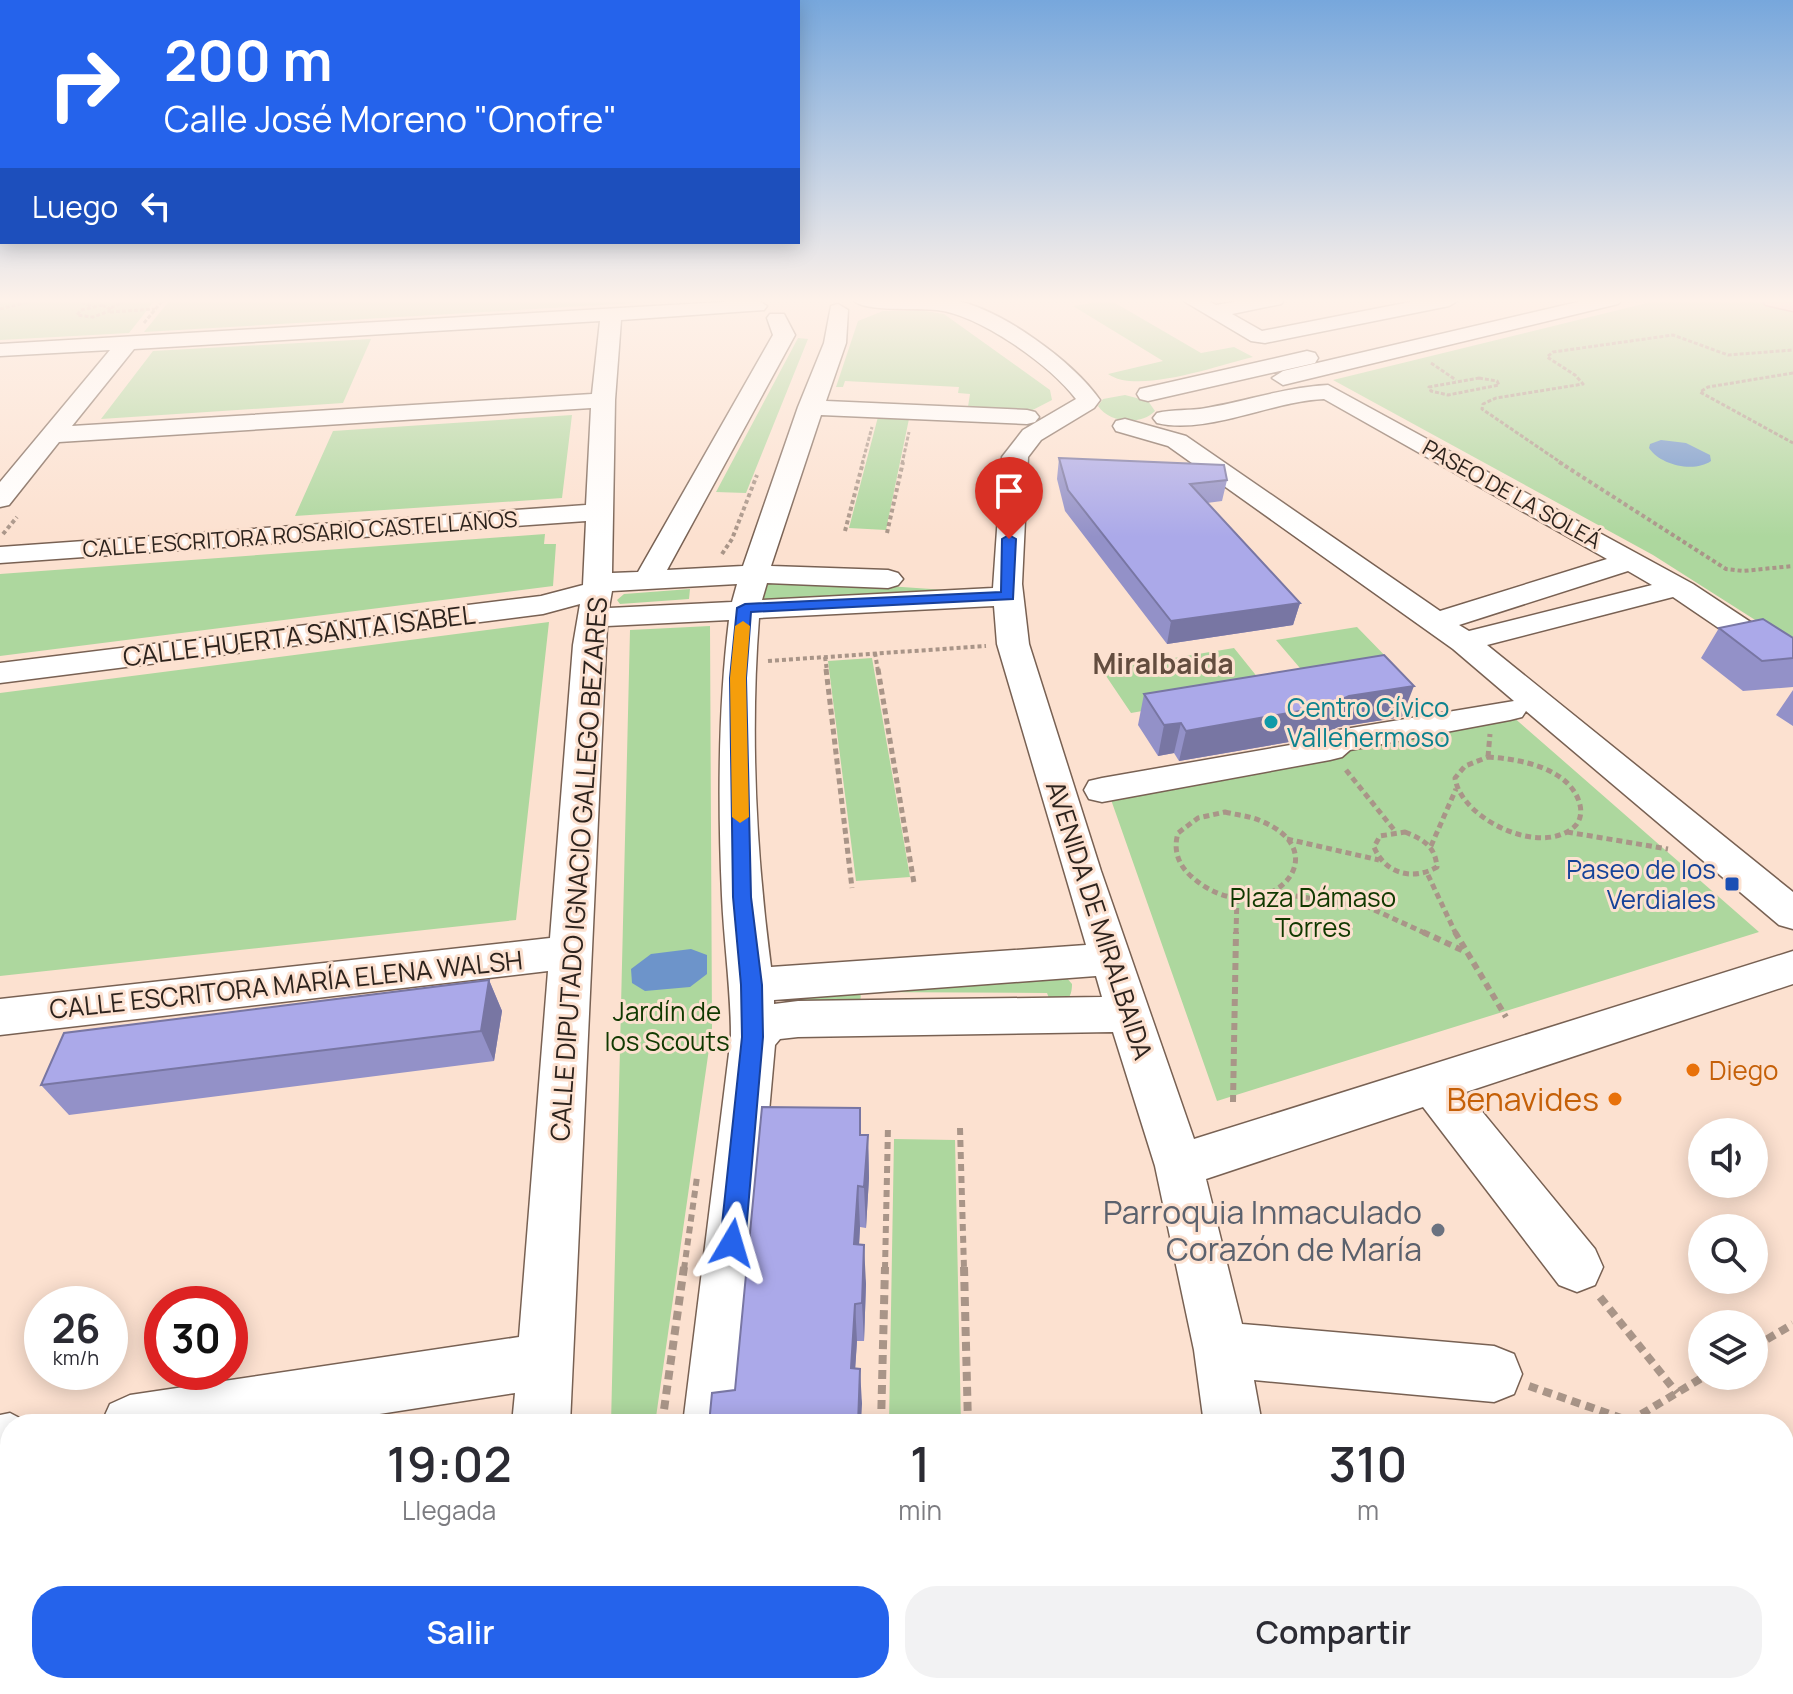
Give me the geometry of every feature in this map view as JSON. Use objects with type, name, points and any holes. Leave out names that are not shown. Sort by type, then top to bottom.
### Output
[{"type":"street","points":[[0,499],[98,379]]},
{"type":"street","name":"CALLE DIPUTADO IGNACIO GALLEGO BEZARES","points":[[542,1414],[589,645],[596,597],[605,379]]},
{"type":"street","points":[[648,579],[759,379]]},
{"type":"street","points":[[713,1414],[753,1037],[752,985],[742,897],[739,663],[748,591],[821,379]]},
{"type":"street","points":[[1062,379],[1083,395],[1090,413],[1115,424]]},
{"type":"street","points":[[1148,394],[1213,379]]},
{"type":"street","points":[[810,407],[1037,422],[1168,422],[1193,399],[1277,379]]},
{"type":"street","name":"AVENIDA DE MIRALBAIDA","points":[[1148,394],[1116,390],[1083,395],[1037,422],[1015,457],[1007,590],[1013,644],[1179,1166],[1221,1350],[1231,1414]]},
{"type":"street","name":"PASEO DE LA SOLEÁ","points":[[1168,422],[1196,419],[1299,394],[1328,392],[1677,587],[1793,664]]},
{"type":"street","points":[[1148,394],[1159,398],[1168,422],[1464,642],[1793,914]]},
{"type":"street","points":[[52,435],[603,400]]},
{"type":"street","name":"CALLE ESCRITORA ROSARIO CASTELLANOS","points":[[0,555],[599,512]]},
{"type":"street","points":[[1436,622],[1631,561]]},
{"type":"street","name":"CALLE HUERTA SANTA ISABEL","points":[[596,597],[648,579],[748,591]]},
{"type":"street","points":[[1464,642],[1677,587]]},
{"type":"street","points":[[748,591],[1007,590]]},
{"type":"street","name":"CALLE HUERTA SANTA ISABEL","points":[[0,673],[596,597],[748,591]]},
{"type":"street","points":[[1102,790],[1330,749],[1339,741],[1510,710]]},
{"type":"street","name":"CALLE ESCRITORA MARÍA ELENA WALSH","points":[[0,1017],[572,952]]},
{"type":"street","points":[[753,1037],[799,1000],[1112,959]]},
{"type":"street","points":[[1179,1166],[1793,967]]},
{"type":"street","points":[[752,985],[799,1000],[1130,1014]]},
{"type":"street","points":[[1432,1084],[1577,1267]]},
{"type":"street","points":[[1221,1350],[1494,1374]]},
{"type":"street","points":[[196,1414],[545,1361]]},
{"type":"path","points":[[1476,379],[1429,387],[1431,391],[1448,395],[1499,385],[1489,379]]},
{"type":"path","points":[[1579,379],[1583,384],[1496,398],[1483,404],[1482,409],[1726,569],[1744,572],[1776,565],[1793,566]]},
{"type":"path","points":[[1756,379],[1708,387],[1700,392],[1793,443]]},
{"type":"path","points":[[845,531],[877,410]]},
{"type":"path","points":[[887,533],[913,412]]},
{"type":"path","points":[[739,663],[1013,644]]},
{"type":"path","points":[[875,653],[914,883]]},
{"type":"path","points":[[825,657],[852,888]]},
{"type":"path","points":[[1330,749],[1395,832]]},
{"type":"path","points":[[1431,846],[1456,789],[1456,777],[1472,761],[1506,758],[1527,762],[1563,780],[1576,793],[1582,806],[1582,818],[1574,829],[1540,838],[1496,827],[1470,810],[1456,789]]},
{"type":"path","points":[[1275,893],[1288,885],[1298,863],[1287,839],[1268,824],[1243,814],[1209,813],[1183,826],[1176,836],[1178,861],[1187,873],[1218,893],[1237,897],[1275,893],[1368,907],[1466,952]]},
{"type":"path","points":[[1287,839],[1380,860],[1405,874],[1428,874],[1437,867],[1438,860],[1431,846],[1415,835],[1395,832],[1380,836],[1376,841],[1374,847],[1380,860]]},
{"type":"path","points":[[1567,832],[1673,850]]},
{"type":"path","points":[[1428,874],[1440,906],[1506,1017]]},
{"type":"path","points":[[1233,1102],[1237,897]]},
{"type":"path","points":[[881,1414],[888,1126]]},
{"type":"path","points":[[960,1128],[968,1414]]},
{"type":"path","points":[[1577,1267],[1677,1393]]},
{"type":"path","points":[[1768,1339],[1793,1324]]},
{"type":"path","points":[[1494,1374],[1610,1414]]},
{"type":"path","points":[[1642,1414],[1688,1386]]},
{"type":"green space","points":[[132,379],[353,379],[343,403],[101,419]]},
{"type":"green space","points":[[776,379],[792,379],[746,493],[716,492]]},
{"type":"green space","points":[[839,379],[1035,379],[1050,390],[1052,400],[1023,415],[967,413],[970,394],[958,393],[959,387],[845,381],[843,387],[836,387]]},
{"type":"green space","points":[[1119,379],[1163,379],[1138,381]]},
{"type":"green space","points":[[1793,379],[1793,644],[1653,555],[1333,380]]},
{"type":"green space","points":[[1125,395],[1148,401],[1155,411],[1142,419],[1125,420],[1110,416],[1098,406],[1103,399]]},
{"type":"green space","points":[[879,413],[910,414],[886,530],[849,528]]},
{"type":"green space","points":[[572,415],[562,498],[295,516],[333,431]]},
{"type":"green space","points":[[545,534],[544,544],[556,544],[553,586],[0,656],[0,574]]},
{"type":"green space","points":[[770,578],[975,592],[764,603],[760,590]]},
{"type":"green space","points":[[690,589],[689,599],[620,604],[617,600],[624,594]]},
{"type":"green space","points":[[549,622],[516,920],[0,976],[0,693]]},
{"type":"green space","name":"Jardín de los Scouts","points":[[710,626],[712,1028],[656,1414],[611,1414],[630,630]]},
{"type":"green space","points":[[1357,627],[1395,666],[1311,681],[1276,640]]},
{"type":"green space","points":[[1234,648],[1267,689],[1131,713],[1102,670]]},
{"type":"green space","points":[[872,658],[910,877],[856,881],[828,661]]},
{"type":"green space","name":"Plaza Dámaso Torres","points":[[1511,715],[1759,932],[1217,1101],[1109,794]]},
{"type":"green space","points":[[1066,977],[1072,984],[1069,996],[1052,1006],[1047,993],[861,992],[860,1007],[801,1003],[801,996]]},
{"type":"green space","points":[[894,1139],[955,1140],[961,1414],[889,1414]]},
{"type":"water","points":[[1661,440],[1686,443],[1710,455],[1711,461],[1687,467],[1669,463],[1649,448],[1650,444]]},
{"type":"water","points":[[691,949],[707,955],[707,974],[690,987],[645,991],[632,983],[631,969],[651,954]]},
{"type":"building","points":[[1059,458],[1224,465],[1227,480],[1190,484],[1300,603],[1171,621],[1068,490]]},
{"type":"building","points":[[1763,619],[1793,638],[1793,658],[1762,661],[1719,628]]},
{"type":"building","points":[[1384,655],[1414,686],[1349,696],[1328,706],[1186,731],[1181,723],[1164,725],[1144,694]]},
{"type":"building","points":[[489,980],[481,1031],[41,1085],[64,1033]]},
{"type":"building","points":[[762,1107],[860,1108],[860,1135],[868,1135],[864,1187],[858,1186],[854,1244],[864,1245],[862,1303],[855,1304],[851,1368],[860,1369],[858,1414],[710,1414],[712,1393],[735,1390]]},
{"type":"slow traffic","points":[[740,817],[738,678],[743,626]]},
{"type":"place","name":"Centro Cívico Vallehermoso","points":[[1271,722]]},
{"type":"place","name":"Paseo de los Verdiales","points":[[1732,884]]},
{"type":"place","name":"Diego","points":[[1693,1070]]},
{"type":"place","name":"Benavides","points":[[1615,1099]]},
{"type":"place","name":"Parroquia Inmaculado Corazón de María","points":[[1438,1230]]},
{"type":"district","name":"Miralbaida","points":[[1163,663]]},
{"type":"route","points":[[732,1243],[753,1037],[752,985],[742,897],[738,678],[745,608],[1008,596],[1009,539]]}]
